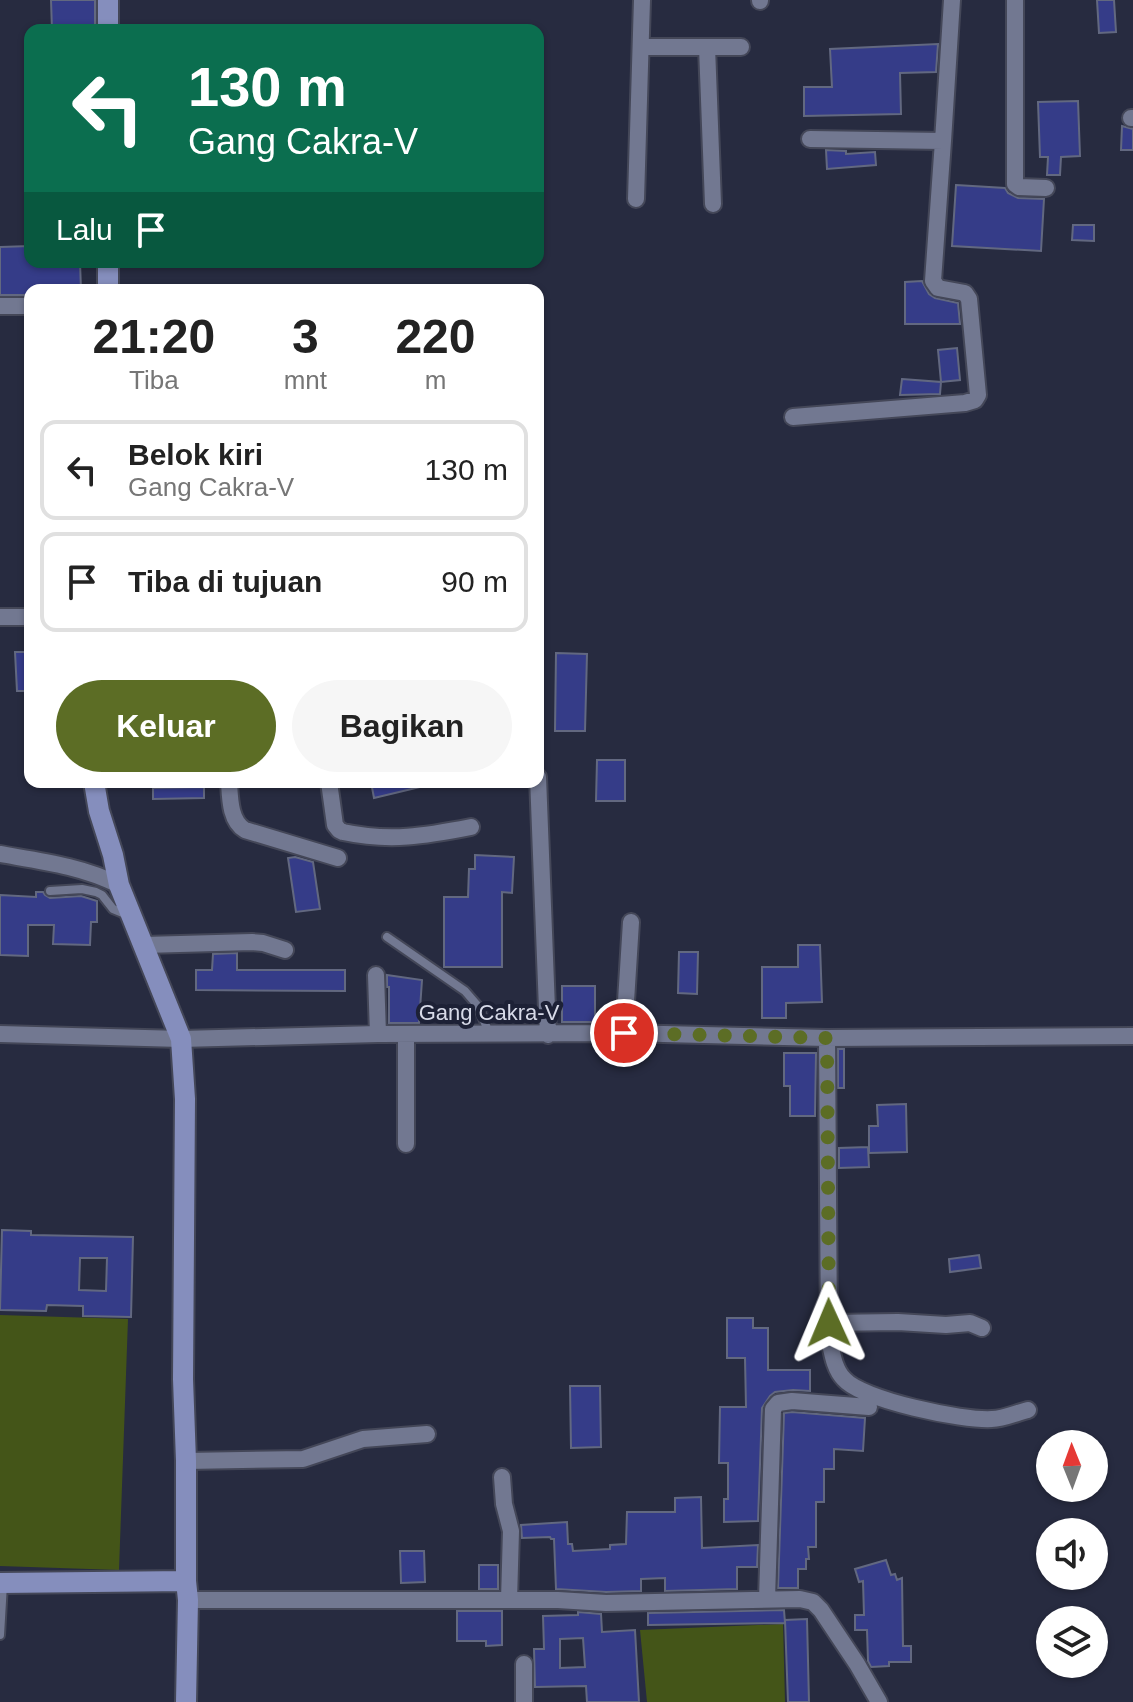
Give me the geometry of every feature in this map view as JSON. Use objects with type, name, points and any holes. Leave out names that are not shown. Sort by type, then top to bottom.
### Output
[{"type":"main road","points":[[108,0],[108,24]]},
{"type":"main road","points":[[95,788],[119,885],[181,1039],[185,1099],[183,1379],[186,1702]]},
{"type":"main road","points":[[1,1583],[187,1590]]},
{"type":"street","points":[[636,199],[642,0]]},
{"type":"street","points":[[793,417],[965,403],[975,400],[978,395],[969,299],[965,293],[938,288],[933,281],[952,0]]},
{"type":"street","points":[[1015,0],[1015,184],[1019,187],[1046,188]]},
{"type":"street","points":[[642,47],[741,47]]},
{"type":"street","points":[[707,47],[713,204]]},
{"type":"street","points":[[810,139],[943,141]]},
{"type":"street","points":[[0,306],[24,306]]},
{"type":"street","points":[[0,617],[24,617]]},
{"type":"street","points":[[230,788],[234,819],[238,826],[338,858]]},
{"type":"street","points":[[330,788],[335,825],[343,832],[392,838],[417,837],[471,827]]},
{"type":"street","points":[[538,788],[548,1035]]},
{"type":"street","points":[[0,854],[88,872],[119,885]]},
{"type":"street","points":[[624,1033],[631,922]]},
{"type":"street","points":[[144,945],[252,942],[285,950]]},
{"type":"street","points":[[376,975],[378,1034]]},
{"type":"street","name":"Gang Cakra-V","points":[[0,1034],[181,1039],[624,1033],[827,1038],[1133,1036]]},
{"type":"street","points":[[406,1034],[406,1144]]},
{"type":"street","points":[[827,1038],[829,1339],[834,1360],[844,1379],[862,1392],[967,1418],[994,1419],[1028,1410]]},
{"type":"street","points":[[829,1323],[970,1323],[982,1328]]},
{"type":"street","points":[[767,1599],[773,1409],[778,1403],[792,1401],[869,1407]]},
{"type":"street","points":[[186,1461],[303,1459],[363,1439],[427,1434]]},
{"type":"street","points":[[502,1477],[504,1504],[511,1531],[509,1600]]},
{"type":"street","points":[[187,1590],[606,1603],[800,1599],[813,1602],[821,1610],[879,1702]]},
{"type":"street","points":[[524,1664],[524,1702]]},
{"type":"lane","points":[[50,891],[82,889],[96,892],[113,909],[130,917]]},
{"type":"lane","points":[[387,937],[465,991],[478,1006],[490,1034]]},
{"type":"lane","points":[[0,1635],[1,1583]]},
{"type":"green space","points":[[0,1315],[128,1319],[119,1570],[0,1566]]},
{"type":"green space","points":[[783,1624],[785,1702],[647,1702],[640,1630]]},
{"type":"building","points":[[51,0],[95,0],[95,24],[52,24]]},
{"type":"building","points":[[1097,0],[1114,0],[1116,32],[1099,33]]},
{"type":"building","points":[[938,44],[936,72],[900,73],[901,114],[804,116],[804,87],[832,87],[830,49]]},
{"type":"building","points":[[1078,101],[1080,156],[1061,157],[1060,175],[1047,175],[1048,157],[1040,157],[1038,102]]},
{"type":"building","points":[[1122,126],[1133,129],[1133,150],[1121,150]]},
{"type":"building","points":[[826,150],[846,151],[846,154],[875,152],[876,165],[827,169]]},
{"type":"building","points":[[956,185],[1005,188],[1018,198],[1044,199],[1041,251],[952,246]]},
{"type":"building","points":[[1073,225],[1094,225],[1094,241],[1072,240]]},
{"type":"building","points":[[24,246],[24,268],[80,268],[81,284],[24,284],[24,295],[0,295],[0,247]]},
{"type":"building","points":[[922,281],[935,298],[958,303],[960,324],[905,324],[905,282]]},
{"type":"building","points":[[957,348],[960,380],[941,382],[938,350]]},
{"type":"building","points":[[902,379],[941,382],[940,394],[900,395]]},
{"type":"building","points":[[15,652],[24,652],[24,691],[17,691]]},
{"type":"building","points":[[556,653],[587,654],[585,731],[555,731]]},
{"type":"building","points":[[597,760],[625,760],[625,801],[596,801]]},
{"type":"building","points":[[153,788],[204,788],[204,798],[153,799]]},
{"type":"building","points":[[372,788],[416,788],[374,798]]},
{"type":"building","points":[[475,855],[514,857],[512,893],[502,892],[502,967],[444,967],[444,897],[468,897],[469,869],[475,869]]},
{"type":"building","points":[[288,858],[313,862],[320,909],[296,912]]},
{"type":"building","points":[[36,892],[43,892],[50,898],[81,896],[97,901],[97,922],[91,922],[90,945],[53,944],[54,925],[28,925],[28,956],[0,955],[0,895],[36,897]]},
{"type":"building","points":[[798,945],[820,945],[822,1002],[786,1003],[786,1018],[762,1018],[762,967],[798,967]]},
{"type":"building","points":[[679,952],[698,952],[697,994],[678,993]]},
{"type":"building","points":[[237,953],[237,970],[345,970],[345,991],[196,990],[196,970],[212,970],[213,954]]},
{"type":"building","points":[[387,975],[422,980],[419,1023],[389,1023]]},
{"type":"building","points":[[562,986],[595,986],[595,1022],[562,1022]]},
{"type":"building","points":[[838,1049],[844,1049],[844,1088],[838,1088]]},
{"type":"building","points":[[784,1053],[816,1053],[815,1116],[790,1116],[790,1086],[784,1086]]},
{"type":"building","points":[[906,1104],[907,1152],[869,1153],[869,1126],[878,1126],[877,1105]]},
{"type":"building","points":[[868,1147],[869,1167],[839,1168],[839,1148]]},
{"type":"building","points":[[2,1230],[31,1231],[31,1235],[133,1237],[131,1317],[83,1316],[83,1306],[47,1305],[46,1311],[0,1310]],"holes":[[[80,1258],[107,1258],[106,1291],[79,1290]]]},
{"type":"building","points":[[979,1255],[981,1268],[950,1272],[949,1259]]},
{"type":"building","points":[[727,1318],[753,1318],[753,1328],[768,1328],[768,1370],[810,1370],[810,1391],[775,1392],[762,1408],[758,1521],[724,1522],[724,1499],[728,1499],[728,1463],[719,1463],[720,1407],[746,1407],[745,1358],[727,1358]]},
{"type":"building","points":[[570,1386],[600,1386],[601,1447],[571,1448]]},
{"type":"building","points":[[784,1413],[865,1418],[863,1451],[834,1449],[834,1469],[824,1469],[824,1502],[816,1502],[816,1547],[808,1547],[806,1569],[798,1569],[798,1588],[778,1588]]},
{"type":"building","points":[[701,1497],[702,1548],[758,1545],[757,1567],[737,1567],[737,1589],[665,1591],[665,1578],[641,1579],[641,1591],[556,1589],[554,1539],[522,1538],[521,1525],[567,1522],[568,1544],[572,1544],[573,1551],[610,1549],[610,1545],[626,1544],[627,1512],[675,1512],[675,1498]]},
{"type":"building","points":[[400,1551],[424,1551],[425,1582],[401,1583]]},
{"type":"building","points":[[886,1560],[891,1575],[895,1574],[897,1580],[902,1578],[903,1646],[911,1646],[911,1662],[889,1662],[889,1666],[871,1667],[867,1630],[855,1630],[855,1615],[864,1615],[863,1581],[859,1582],[855,1569]]},
{"type":"building","points":[[479,1565],[498,1565],[498,1589],[479,1589]]},
{"type":"building","points":[[784,1610],[785,1623],[648,1625],[648,1613]]},
{"type":"building","points":[[457,1611],[502,1611],[502,1645],[486,1646],[486,1641],[457,1641]]},
{"type":"building","points":[[578,1612],[601,1614],[602,1632],[635,1630],[639,1702],[587,1702],[586,1686],[535,1687],[534,1649],[544,1649],[543,1616],[578,1615]],"holes":[[[583,1638],[585,1667],[560,1668],[560,1639]]]},
{"type":"building","points":[[807,1619],[809,1702],[788,1702],[785,1620]]},
{"type":"route","points":[[624,1033],[827,1038],[829,1323]]}]
